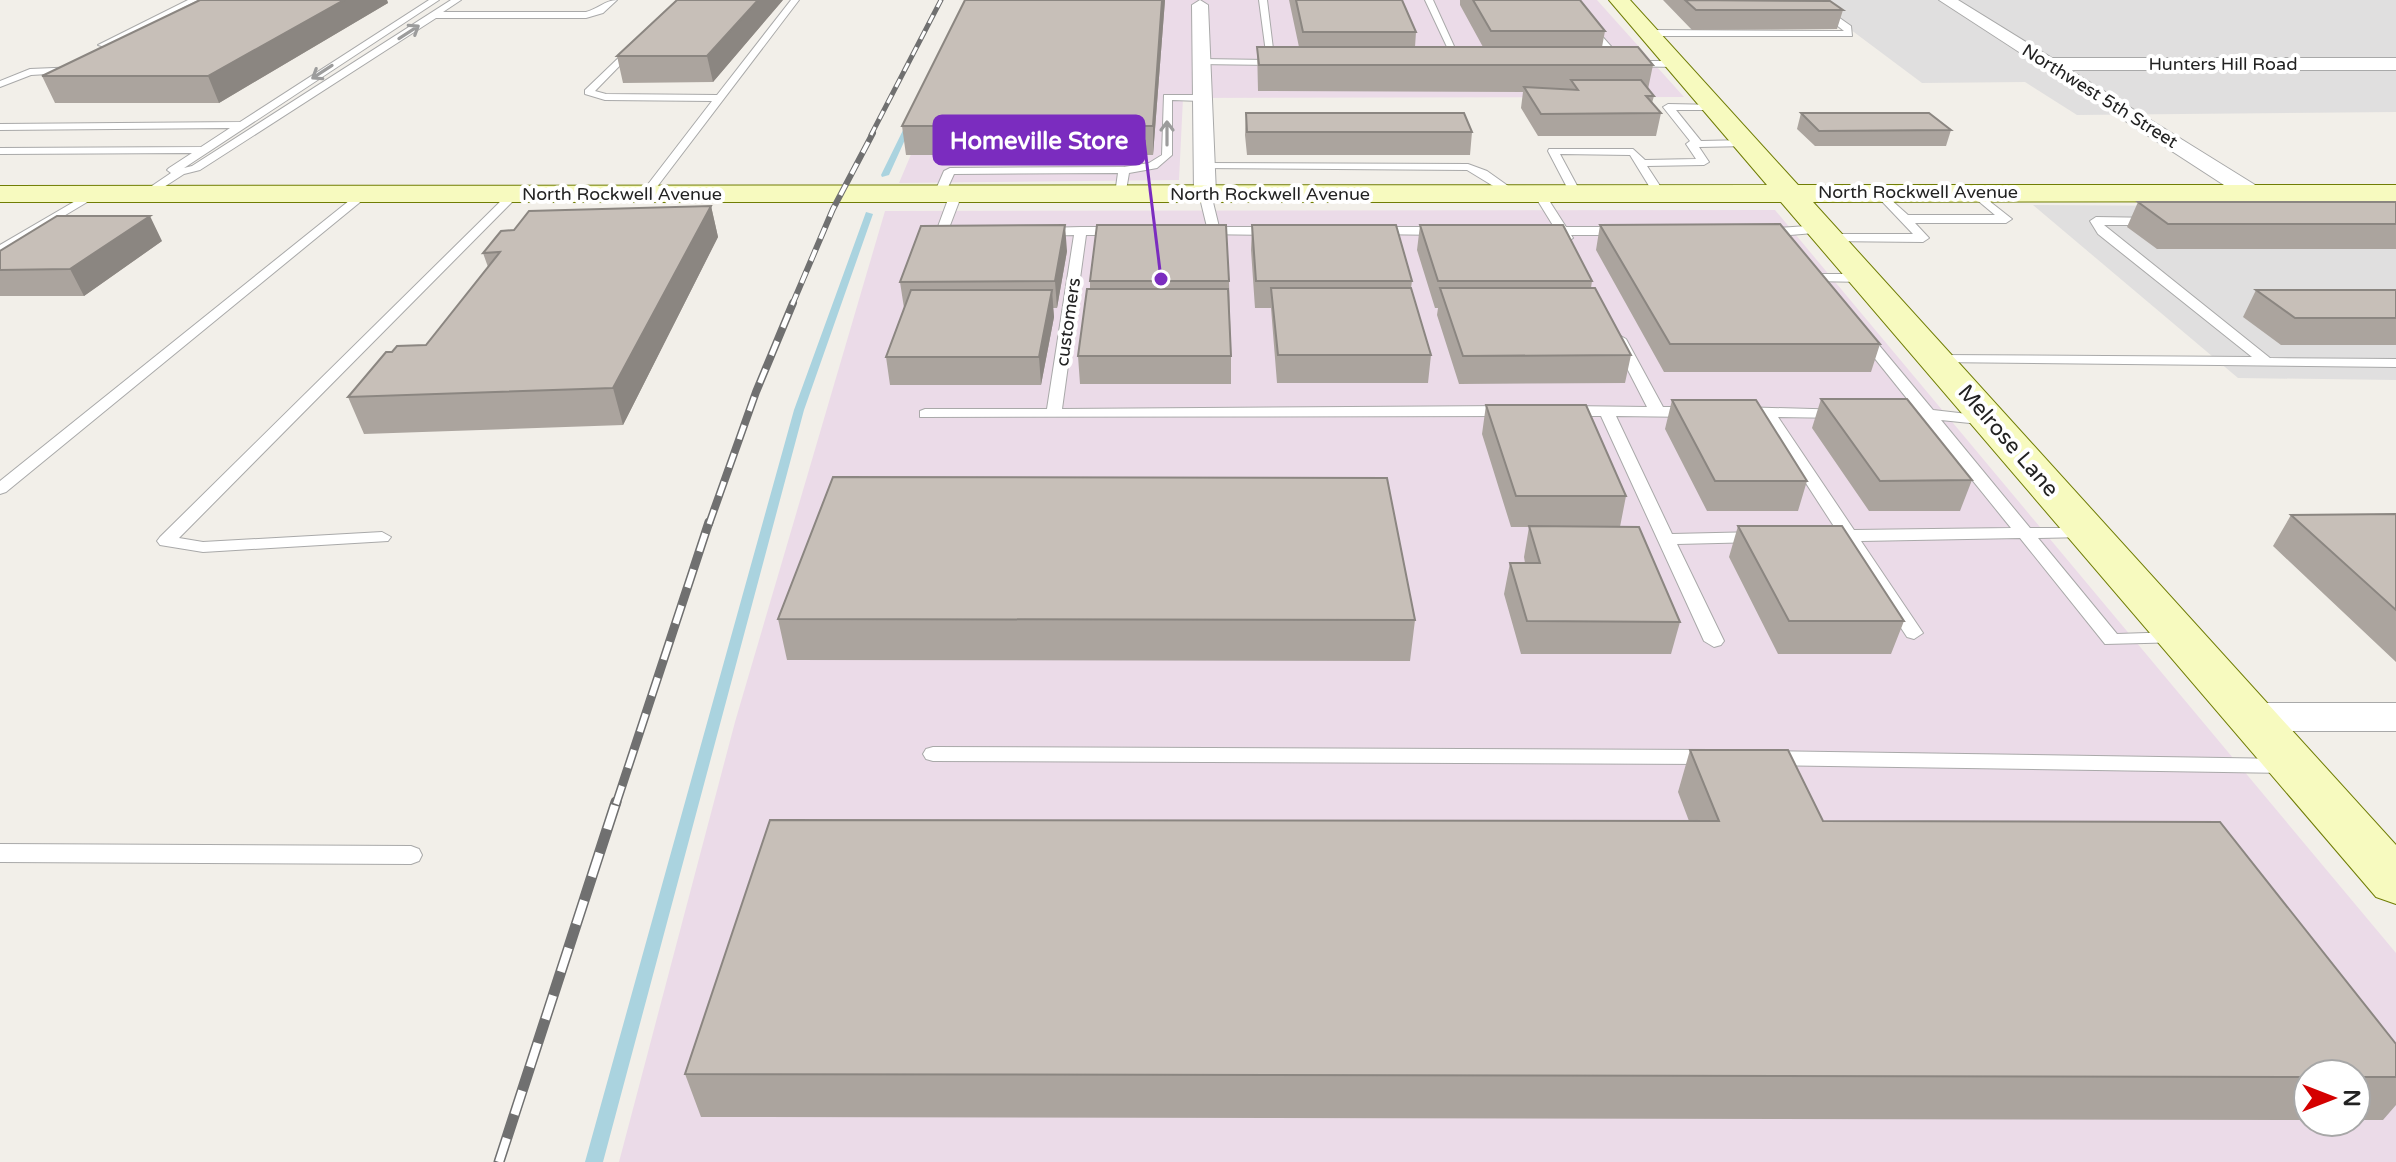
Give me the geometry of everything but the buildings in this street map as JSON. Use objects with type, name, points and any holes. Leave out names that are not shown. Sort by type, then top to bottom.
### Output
[{"type":"main road","name":"Melrose Lane","points":[[1619,0],[2396,882]]},
{"type":"main road","name":"North Rockwell Avenue","points":[[0,194],[948,194],[1123,182],[1204,180],[1526,193],[2396,193]]},
{"type":"street","name":"Northwest 5th Street","points":[[1947,0],[2252,193]]},
{"type":"street","points":[[1200,2],[1204,180]]},
{"type":"street","name":"Hunters Hill Road","points":[[2050,64],[2396,64]]},
{"type":"street","points":[[2250,717],[2396,717]]},
{"type":"lane","points":[[102,45],[194,0]]},
{"type":"lane","points":[[180,172],[173,167],[435,0]]},
{"type":"lane","points":[[146,194],[180,172],[196,168],[457,0]]},
{"type":"lane","points":[[434,15],[586,15],[600,11],[613,0]]},
{"type":"lane","points":[[646,194],[795,0]]},
{"type":"lane","points":[[1263,0],[1272,63]]},
{"type":"lane","points":[[1429,0],[1460,64]]},
{"type":"lane","points":[[1566,0],[1621,64]]},
{"type":"lane","points":[[1649,33],[1849,34],[1848,28],[1809,0]]},
{"type":"lane","points":[[640,40],[588,92],[605,97],[718,98]]},
{"type":"lane","points":[[361,47],[385,47]]},
{"type":"lane","points":[[1201,62],[1287,63]]},
{"type":"lane","points":[[1444,64],[1475,64]]},
{"type":"lane","points":[[1606,64],[1677,64]]},
{"type":"lane","points":[[0,84],[30,72],[86,70]]},
{"type":"lane","points":[[1123,182],[1162,163],[1167,155],[1167,97],[1202,98]]},
{"type":"lane","points":[[1698,144],[1668,107],[1715,107]]},
{"type":"lane","points":[[0,127],[264,125]]},
{"type":"lane","points":[[1642,163],[1704,162],[1691,144],[1748,143]]},
{"type":"lane","points":[[0,151],[201,150]]},
{"type":"lane","points":[[1575,193],[1553,151],[1633,152],[1658,192]]},
{"type":"lane","points":[[1204,180],[1213,231]]},
{"type":"lane","points":[[1763,232],[1783,238],[1826,233],[1923,238],[1879,192]]},
{"type":"lane","points":[[1906,219],[2006,219],[1974,192]]},
{"type":"lane","points":[[1526,193],[1563,231],[1570,245]]},
{"type":"lane","points":[[0,489],[364,194]]},
{"type":"lane","points":[[382,537],[203,547],[166,541],[481,234],[514,194]]},
{"type":"lane","points":[[948,194],[942,232],[973,232]]},
{"type":"lane","points":[[0,250],[93,195]]},
{"type":"lane","points":[[2160,221],[2096,221],[2102,231],[2265,361]]},
{"type":"lane","name":"customers","points":[[1054,414],[1081,231]]},
{"type":"lane","points":[[1035,232],[1125,231]]},
{"type":"lane","points":[[1183,231],[1292,231]]},
{"type":"lane","points":[[1356,231],[1452,231]]},
{"type":"lane","points":[[1531,231],[1640,231]]},
{"type":"lane","points":[[1824,289],[1810,272],[1866,278]]},
{"type":"lane","points":[[1853,323],[2112,640],[2183,638]]},
{"type":"lane","points":[[1614,328],[1657,411]]},
{"type":"lane","points":[[1938,359],[2396,363]]},
{"type":"lane","points":[[1606,411],[1714,641]]},
{"type":"lane","points":[[1767,412],[1914,633]]},
{"type":"lane","points":[[925,414],[1856,413]]},
{"type":"lane","points":[[1901,413],[1992,421]]},
{"type":"lane","points":[[1803,536],[2090,532]]},
{"type":"lane","points":[[1666,539],[1773,537]]},
{"type":"lane","points":[[933,754],[1739,757],[2294,766]]},
{"type":"lane","points":[[0,853],[411,855]]},
{"type":"shaded area","points":[[976,0],[1597,0],[1684,97],[1183,98],[1179,180],[899,183]]},
{"type":"shaded area","points":[[1811,0],[2396,0],[2396,112],[2077,115],[2025,82],[1922,83]]},
{"type":"shaded area","points":[[2033,205],[2396,207],[2396,380],[2238,378]]},
{"type":"shaded area","points":[[1775,210],[2396,953],[2396,1162],[619,1162],[735,722],[885,211]]},
{"type":"waterway","points":[[885,175],[910,122]]},
{"type":"waterway","points":[[594,1162],[799,410],[869,214]]},
{"type":"railway","points":[[871,135],[941,0]]},
{"type":"railway","points":[[792,305],[833,209],[873,133]]},
{"type":"railway","points":[[709,524],[756,392],[793,303]]},
{"type":"railway","points":[[616,804],[709,522]]},
{"type":"railway","points":[[499,1162],[616,802]]},
{"type":"place","name":"Homeville Store","points":[[1161,279]]}]
